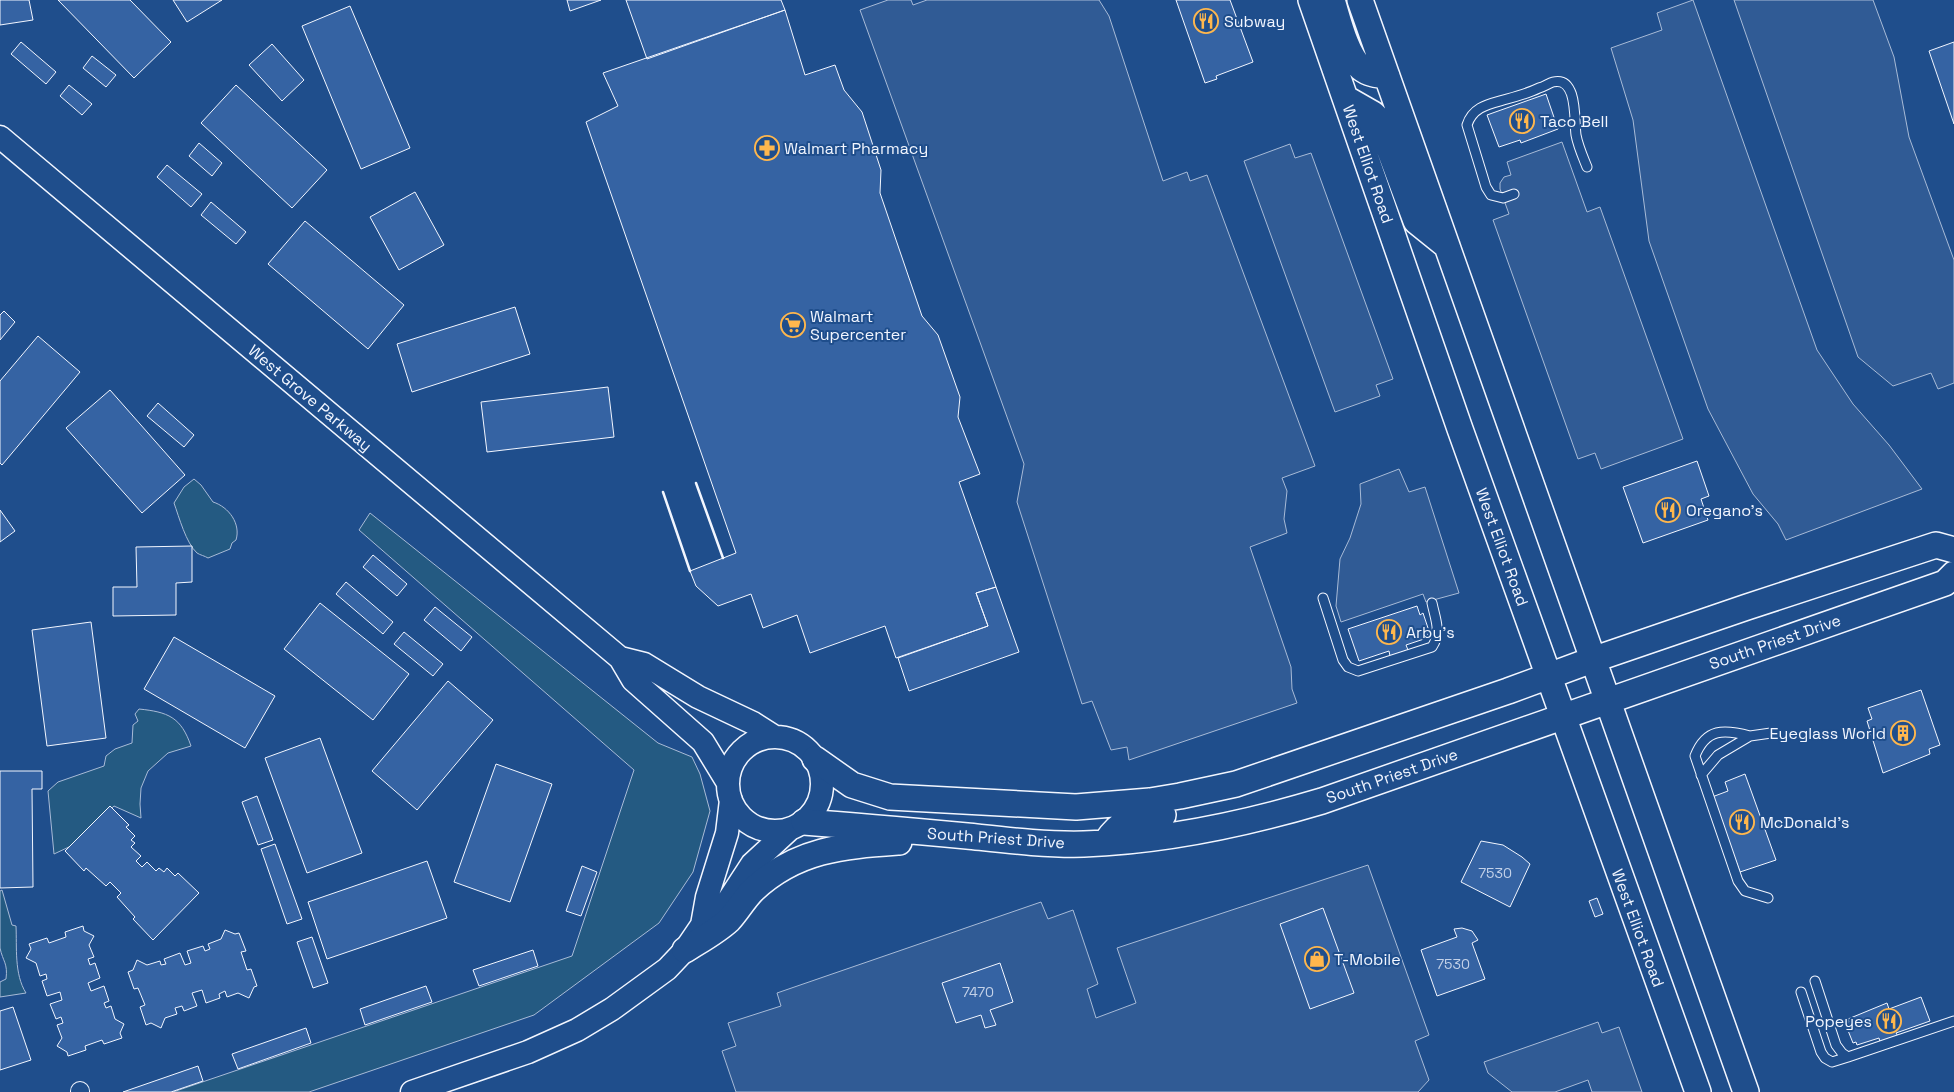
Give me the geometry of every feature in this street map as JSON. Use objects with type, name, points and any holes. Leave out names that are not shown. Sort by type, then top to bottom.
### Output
[{"type":"main road","name":"West Elliot Road","points":[[1310,0],[1449,398],[1698,1092]]},
{"type":"main road","points":[[1332,0],[1352,58],[1362,69],[1376,75],[1387,76]]},
{"type":"main road","points":[[1360,0],[1746,1092]]},
{"type":"main road","points":[[1345,98],[1373,114],[1378,119],[1416,221],[1447,246]]},
{"type":"main road","name":"South Priest Drive","points":[[815,759],[852,785],[890,797],[1076,807],[1150,801],[1236,784],[1549,677],[1592,660],[1936,545],[1954,550]]},
{"type":"main road","name":"South Priest Drive","points":[[797,825],[968,836],[1012,841],[1082,844],[1139,840],[1197,831],[1278,814],[1329,798],[1945,583],[1954,574]]},
{"type":"main road","points":[[1106,842],[1114,830],[1122,824],[1144,818],[1204,808],[1236,784]]},
{"type":"main road","points":[[684,950],[728,921],[753,890],[786,866],[808,856],[840,847],[968,836]]},
{"type":"street","name":"West Grove Parkway","points":[[0,137],[620,658],[633,680],[703,742],[730,792]]},
{"type":"street","name":"West Grove Parkway","points":[[620,658],[644,664],[698,697],[776,736]]},
{"type":"street","points":[[412,1092],[454,1085],[577,1030],[667,969],[702,925],[720,913],[752,864],[814,812],[821,792],[821,772],[815,759],[805,747],[791,739],[776,736],[761,739],[748,745],[738,755],[731,768],[727,833],[707,897],[702,925]]},
{"type":"street","points":[[730,792],[738,813],[755,826],[776,831],[797,825]]},
{"type":"lane","points":[[1514,194],[1497,197],[1491,195],[1486,187],[1467,125],[1470,117],[1478,108],[1529,93],[1552,82],[1566,84],[1571,92],[1576,134],[1587,168]]},
{"type":"lane","points":[[1323,598],[1343,660],[1348,667],[1358,671],[1432,646],[1437,639],[1438,631],[1432,603]]},
{"type":"lane","points":[[1750,736],[1728,730],[1707,737],[1700,744],[1695,756],[1738,881],[1746,892],[1768,898]]},
{"type":"lane","points":[[1701,774],[1718,755],[1750,736],[1771,733]]},
{"type":"lane","points":[[1815,981],[1836,1045],[1848,1057]]},
{"type":"lane","points":[[1801,992],[1821,1052],[1825,1058],[1832,1062],[1954,1021]]},
{"type":"shaded area","points":[[888,0],[911,0],[913,5],[927,0],[1099,0],[1109,16],[1163,181],[1187,172],[1190,181],[1207,175],[1315,466],[1282,478],[1287,491],[1284,519],[1287,533],[1250,547],[1291,667],[1292,689],[1297,703],[1129,760],[1127,747],[1111,750],[1092,701],[1082,704],[1017,502],[1024,464],[860,10]]},
{"type":"shaded area","points":[[1693,0],[1817,350],[1853,404],[1889,445],[1922,489],[1786,540],[1778,524],[1753,494],[1708,409],[1649,241],[1633,120],[1611,48],[1662,30],[1657,13]]},
{"type":"shaded area","points":[[1734,0],[1873,0],[1894,57],[1909,137],[1954,260],[1954,383],[1938,389],[1931,373],[1893,386],[1858,357]]},
{"type":"shaded area","points":[[1562,142],[1587,212],[1600,207],[1683,439],[1601,469],[1595,453],[1578,459],[1493,220],[1509,214],[1500,189],[1500,183],[1504,177],[1511,175],[1507,162]]},
{"type":"shaded area","points":[[1290,144],[1295,158],[1311,153],[1393,379],[1376,385],[1380,396],[1335,412],[1244,161]]},
{"type":"shaded area","points":[[1399,469],[1409,492],[1425,487],[1459,593],[1426,602],[1423,594],[1341,622],[1336,606],[1340,559],[1350,538],[1361,504],[1360,484]]},
{"type":"shaded area","points":[[194,479],[201,485],[213,502],[229,512],[237,528],[236,540],[232,543],[230,549],[208,558],[197,553],[189,543],[174,503],[184,487]]},
{"type":"shaded area","points":[[370,513],[658,743],[692,757],[700,774],[710,811],[693,872],[659,923],[534,1015],[309,1092],[173,1092],[572,956],[634,770],[359,530]]},
{"type":"shaded area","points":[[139,709],[166,714],[178,722],[183,728],[191,746],[168,753],[148,771],[141,788],[141,818],[114,806],[71,846],[54,854],[48,791],[58,782],[104,766],[106,756],[115,749],[132,743],[133,725],[138,721],[135,714]]},
{"type":"shaded area","points":[[1368,865],[1429,1035],[1415,1041],[1429,1080],[1418,1092],[736,1092],[722,1051],[736,1046],[728,1023],[781,1006],[777,993],[1041,902],[1048,919],[1073,910],[1098,984],[1087,989],[1096,1018],[1136,1003],[1117,948]]},
{"type":"shaded area","points":[[2,890],[12,925],[16,926],[18,969],[22,986],[26,993],[0,997],[0,982],[6,979],[6,966],[0,948],[0,891]]},
{"type":"shaded area","points":[[1598,1022],[1602,1033],[1619,1027],[1642,1092],[1592,1092],[1588,1080],[1555,1092],[1512,1092],[1488,1073],[1484,1062]]},
{"type":"building","points":[[0,0],[29,0],[33,20],[0,25]]},
{"type":"building","points":[[58,0],[130,0],[171,42],[134,78]]},
{"type":"building","points":[[173,0],[222,0],[187,22]]},
{"type":"building","points":[[567,0],[601,0],[570,11]]},
{"type":"building","points":[[626,0],[781,0],[785,10],[647,59]]},
{"type":"building","points":[[1176,0],[1230,0],[1253,62],[1216,76],[1217,79],[1205,83]]},
{"type":"building","points":[[350,6],[410,148],[361,169],[302,26]]},
{"type":"building","name":"Walmart Supercenter","points":[[785,10],[805,75],[835,65],[844,90],[862,112],[881,170],[880,193],[922,316],[938,335],[960,397],[958,417],[980,474],[959,482],[996,587],[976,593],[988,626],[896,658],[885,626],[810,653],[797,615],[763,628],[751,594],[718,606],[696,586],[690,571],[736,553],[586,122],[618,106],[603,73]]},
{"type":"building","points":[[21,42],[56,72],[46,84],[11,54]]},
{"type":"building","points":[[1954,42],[1954,124],[1929,51]]},
{"type":"building","points":[[272,44],[304,80],[282,101],[249,65]]},
{"type":"building","points":[[92,56],[116,75],[106,87],[83,68]]},
{"type":"building","points":[[69,85],[92,104],[82,115],[60,96]]},
{"type":"building","points":[[236,85],[327,170],[292,208],[201,123]]},
{"type":"building","points":[[1546,94],[1558,129],[1521,143],[1520,140],[1499,147],[1487,115]]},
{"type":"building","points":[[199,143],[222,163],[212,176],[189,156]]},
{"type":"building","points":[[167,165],[202,194],[191,207],[157,177]]},
{"type":"building","points":[[415,192],[444,245],[399,270],[370,217]]},
{"type":"building","points":[[211,202],[246,232],[236,244],[201,215]]},
{"type":"building","points":[[305,221],[404,305],[368,349],[268,264]]},
{"type":"building","points":[[515,307],[530,354],[412,392],[397,344]]},
{"type":"building","points":[[4,311],[15,322],[0,340],[0,315]]},
{"type":"building","points":[[38,336],[80,372],[2,465],[0,463],[0,381]]},
{"type":"building","points":[[608,387],[614,437],[487,452],[481,402]]},
{"type":"building","points":[[110,390],[185,475],[142,513],[66,428]]},
{"type":"building","points":[[158,403],[194,435],[184,447],[147,416]]},
{"type":"building","name":"Oregano's","points":[[1697,461],[1709,496],[1701,499],[1708,520],[1643,543],[1623,487]]},
{"type":"building","points":[[0,510],[15,531],[0,542]]},
{"type":"building","points":[[192,546],[192,582],[176,583],[176,615],[113,616],[113,587],[137,587],[136,547]]},
{"type":"building","points":[[373,555],[407,584],[397,596],[363,567]]},
{"type":"building","points":[[346,582],[393,622],[383,634],[336,594]]},
{"type":"building","points":[[996,587],[1019,652],[909,691],[898,658],[988,626],[976,593]]},
{"type":"building","points":[[320,603],[409,674],[373,720],[284,649]]},
{"type":"building","name":"Arby's","points":[[1417,606],[1420,615],[1423,613],[1430,634],[1427,635],[1427,638],[1406,645],[1408,650],[1390,656],[1389,651],[1359,661],[1348,629]]},
{"type":"building","points":[[435,607],[472,637],[461,651],[424,620]]},
{"type":"building","points":[[91,622],[106,738],[47,746],[32,630]]},
{"type":"building","points":[[404,632],[443,664],[433,676],[394,644]]},
{"type":"building","points":[[174,637],[275,696],[245,748],[144,689]]},
{"type":"building","points":[[448,681],[493,720],[417,810],[372,771]]},
{"type":"building","name":"Eyeglass World","points":[[1921,690],[1940,745],[1929,749],[1930,754],[1883,773],[1867,721],[1872,719],[1868,708]]},
{"type":"building","points":[[320,738],[362,853],[307,873],[265,758]]},
{"type":"building","points":[[496,764],[552,784],[510,902],[454,882]]},
{"type":"building","points":[[0,771],[42,771],[42,789],[32,789],[33,887],[0,888]]},
{"type":"building","name":"McDonald's","points":[[1745,774],[1776,860],[1740,872],[1712,797],[1728,791],[1725,782]]},
{"type":"building","points":[[257,796],[273,840],[258,845],[242,802]]},
{"type":"building","points":[[110,806],[129,825],[126,827],[135,836],[131,840],[135,843],[131,847],[141,856],[136,861],[142,867],[147,862],[156,871],[159,868],[164,872],[167,868],[175,876],[178,873],[199,893],[153,940],[133,919],[135,917],[117,897],[121,893],[110,882],[106,886],[86,868],[84,871],[65,851]]},
{"type":"building","points":[[1481,841],[1503,845],[1530,864],[1510,907],[1461,882]]},
{"type":"building","points":[[275,844],[302,919],[287,924],[261,849]]},
{"type":"building","points":[[427,861],[447,918],[327,959],[308,902]]},
{"type":"building","points":[[582,866],[597,872],[581,916],[566,911]]},
{"type":"building","points":[[1597,898],[1603,914],[1595,917],[1589,901]]},
{"type":"building","name":"T-Mobile","points":[[1323,908],[1354,993],[1310,1009],[1280,924]]},
{"type":"building","points":[[83,926],[84,931],[94,936],[89,945],[94,957],[88,959],[90,965],[95,963],[100,978],[88,983],[91,991],[104,986],[109,1001],[104,1003],[106,1008],[111,1006],[115,1019],[124,1024],[120,1033],[122,1038],[104,1044],[102,1040],[85,1046],[86,1050],[68,1056],[67,1052],[57,1046],[62,1038],[57,1025],[63,1023],[61,1017],[56,1019],[50,1004],[62,1000],[60,992],[47,996],[42,981],[47,979],[46,974],[40,976],[36,963],[26,958],[31,949],[29,944],[47,938],[49,943],[66,937],[65,932]]},
{"type":"building","points":[[1462,928],[1472,931],[1478,940],[1472,943],[1485,979],[1437,996],[1421,950],[1457,937],[1454,929]]},
{"type":"building","points":[[225,930],[235,934],[239,933],[246,951],[241,952],[247,970],[251,969],[257,986],[254,987],[249,998],[238,993],[227,997],[225,991],[219,994],[220,998],[206,1003],[202,990],[192,993],[197,1006],[184,1011],[182,1006],[175,1008],[177,1014],[165,1018],[161,1028],[151,1023],[146,1025],[140,1007],[145,1005],[138,988],[134,989],[128,972],[133,970],[137,960],[147,965],[160,961],[161,965],[166,964],[164,959],[180,953],[185,965],[191,963],[187,951],[203,946],[205,951],[210,949],[208,944],[221,939]]},
{"type":"building","points":[[312,937],[328,983],[313,988],[297,942]]},
{"type":"building","points":[[533,950],[538,966],[479,986],[473,970]]},
{"type":"building","points":[[1000,963],[1013,1002],[990,1010],[996,1025],[985,1028],[981,1015],[956,1023],[942,983]]},
{"type":"building","points":[[426,986],[432,1002],[365,1025],[360,1009]]},
{"type":"building","name":"Popeyes","points":[[1921,997],[1930,1021],[1896,1033],[1898,1036],[1880,1042],[1879,1038],[1857,1045],[1856,1042],[1853,1043],[1845,1023],[1849,1022],[1848,1019],[1887,1003],[1889,1009]]},
{"type":"building","points":[[13,1007],[31,1060],[0,1070],[0,1011]]},
{"type":"building","points":[[306,1028],[311,1043],[238,1069],[232,1054]]},
{"type":"building","points":[[198,1066],[203,1081],[171,1092],[123,1092]]},
{"type":"wall","points":[[696,483],[723,558]]},
{"type":"wall","points":[[663,492],[690,571]]},
{"type":"place","name":"Subway","points":[[1206,21]]},
{"type":"place","name":"Taco Bell","points":[[1522,121]]},
{"type":"place","name":"Walmart Pharmacy","points":[[767,148]]},
{"type":"place","name":"Walmart Supercenter","points":[[793,325]]},
{"type":"place","name":"Oregano's","points":[[1668,510]]},
{"type":"place","name":"Arby's","points":[[1389,632]]},
{"type":"place","name":"Eyeglass World","points":[[1903,733]]},
{"type":"place","name":"McDonald's","points":[[1742,822]]},
{"type":"place","name":"T-Mobile","points":[[1317,959]]},
{"type":"place","name":"Popeyes","points":[[1889,1021]]}]
